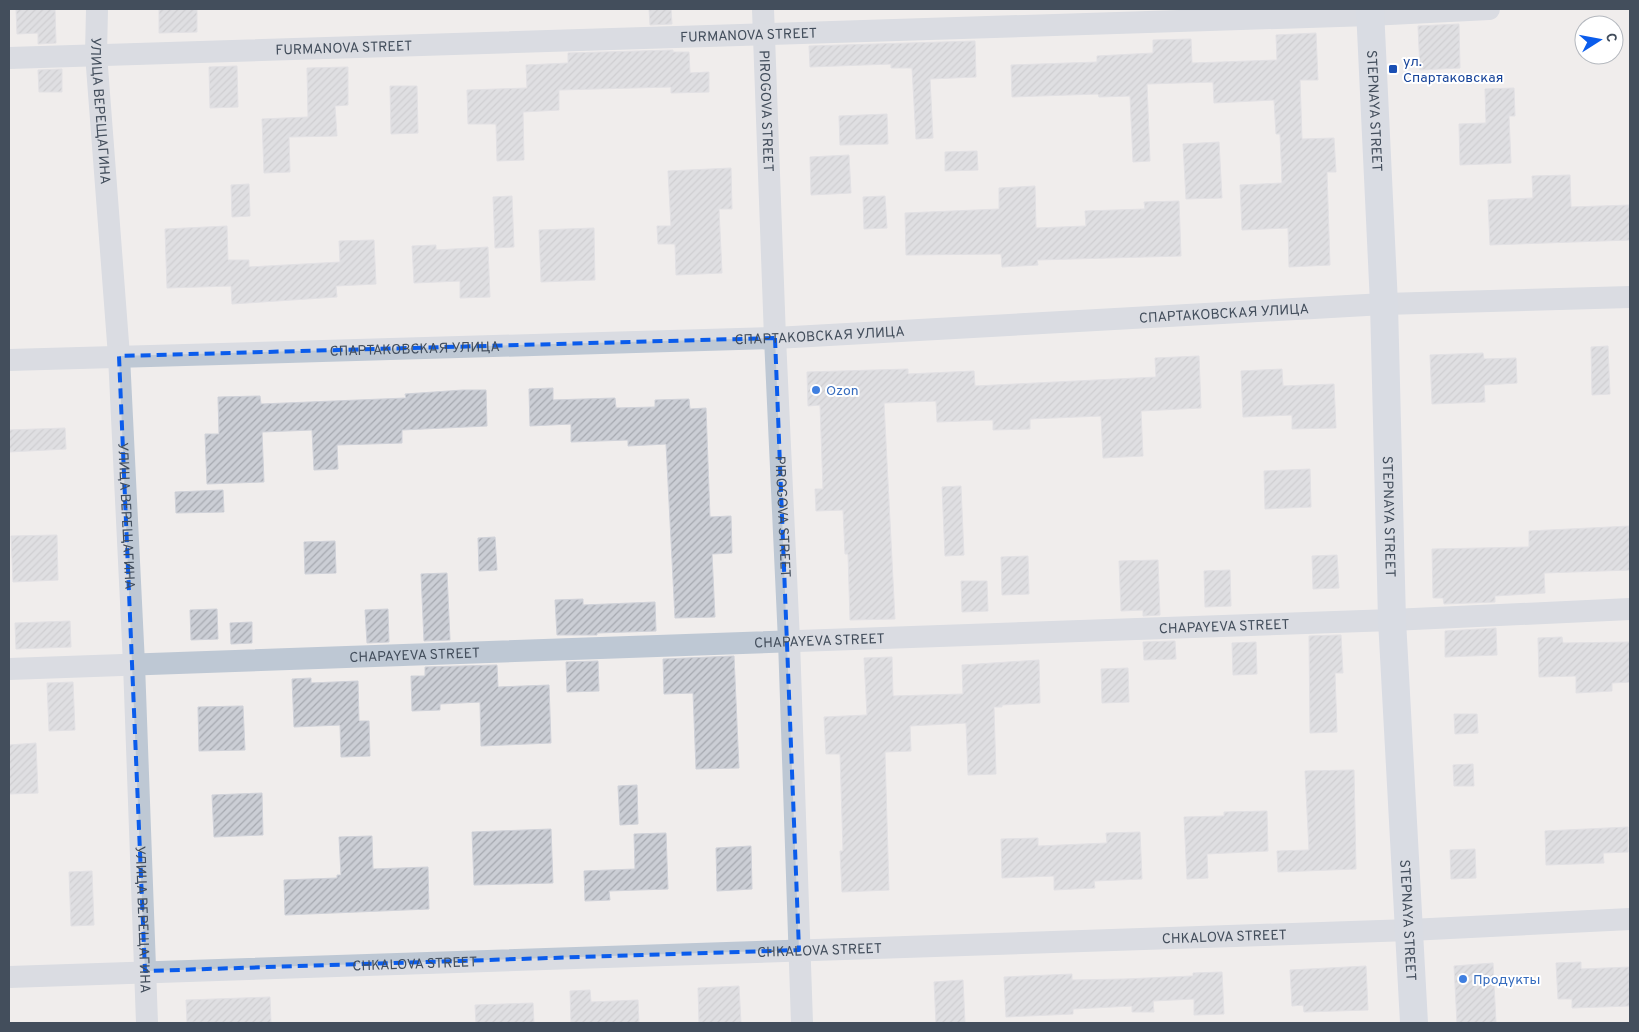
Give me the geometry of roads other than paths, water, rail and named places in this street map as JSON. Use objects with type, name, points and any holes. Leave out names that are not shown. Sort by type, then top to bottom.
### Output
[{"type":"main road","name":"STEPNAYA STREET","points":[[1370,12],[1384,304],[1392,620],[1414,1023]]},
{"type":"street","name":"УЛИЦА ВЕРЕЩАГИНА","points":[[97,9],[96,54],[119,356],[134,664],[147,1023]]},
{"type":"street","name":"PIROGOVA STREET","points":[[763,9],[775,338],[790,641],[802,1023]]},
{"type":"street","name":"FURMANOVA STREET","points":[[9,58],[1488,9]]},
{"type":"street","name":"СПАРТАКОВСКАЯ УЛИЦА","points":[[9,360],[775,338],[1384,304],[1630,297]]},
{"type":"street","name":"CHAPAYEVA STREET","points":[[9,669],[1392,620],[1630,609]]},
{"type":"street","name":"CHKALOVA STREET","points":[[9,977],[1410,930],[1630,920]]},
{"type":"place","name":"ул. Спартаковская","points":[[1393,69]]},
{"type":"place","name":"Ozon","points":[[816,390]]},
{"type":"place","name":"Продукты","points":[[1463,979]]}]
